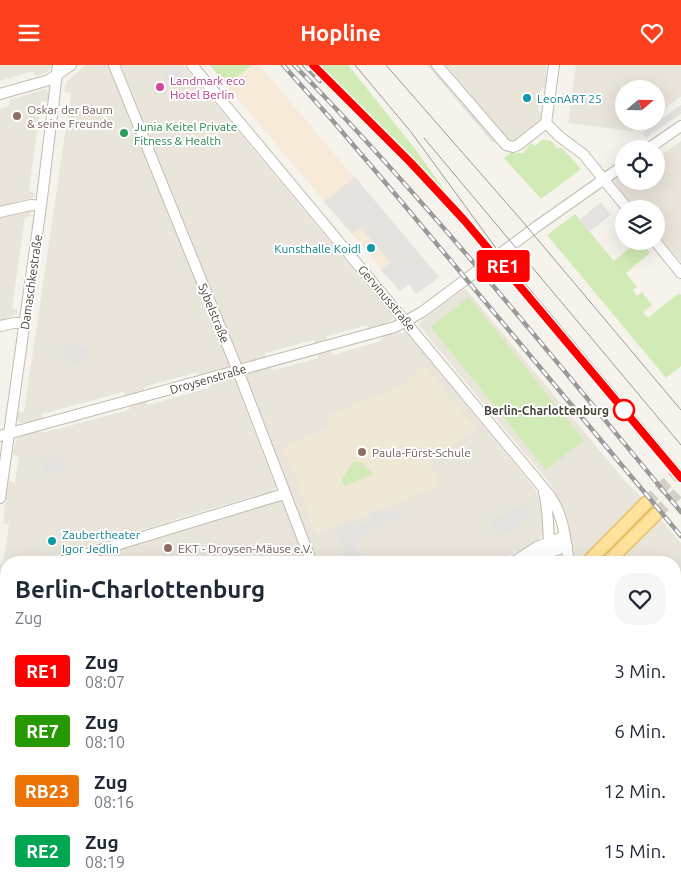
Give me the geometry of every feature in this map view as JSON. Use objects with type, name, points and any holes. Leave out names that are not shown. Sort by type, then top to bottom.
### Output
[{"type":"main road","points":[[594,556],[646,503]]},
{"type":"main road","points":[[618,556],[656,514]]},
{"type":"street","points":[[0,94],[45,82],[58,70],[72,65]]},
{"type":"street","name":"Sybelstraße","points":[[114,65],[238,371],[309,556]]},
{"type":"street","name":"Gervinusstraße","points":[[192,65],[542,486],[560,513],[568,556]]},
{"type":"street","points":[[437,65],[498,137],[506,145],[513,147],[546,123],[554,65]]},
{"type":"street","name":"Damaschkestraße","points":[[0,498],[4,435],[25,323],[58,70]]},
{"type":"street","points":[[546,123],[560,137],[583,154],[621,200]]},
{"type":"street","points":[[661,140],[681,126]]},
{"type":"street","name":"Droysenstraße","points":[[4,435],[238,371],[406,322],[615,171]]},
{"type":"street","points":[[0,212],[31,205],[41,206]]},
{"type":"street","points":[[662,250],[681,273]]},
{"type":"street","points":[[0,326],[25,323]]},
{"type":"street","name":"Gervinusstraße","points":[[542,486],[548,514],[550,553]]},
{"type":"street","points":[[80,556],[284,494]]},
{"type":"street","points":[[522,556],[531,551],[550,553],[566,541]]},
{"type":"shaded area","points":[[0,65],[53,65],[48,72],[36,76],[33,71],[0,81]]},
{"type":"shaded area","points":[[86,65],[108,65],[228,356],[230,366],[228,369],[200,377],[198,372],[144,387],[144,393],[126,397],[123,392],[42,414],[43,420],[26,424],[25,422],[20,423],[17,418],[18,412],[24,412],[71,94],[64,91],[67,81]]},
{"type":"shaded area","points":[[121,65],[183,65],[390,314],[393,319],[388,322],[389,325],[369,330],[367,325],[327,336],[327,342],[315,345],[314,340],[265,353],[265,358],[243,365],[240,364]]},
{"type":"shaded area","points":[[172,65],[186,79],[175,89],[162,74]]},
{"type":"shaded area","points":[[252,65],[259,65],[439,277],[416,294],[409,284],[400,291],[227,86]]},
{"type":"shaded area","points":[[427,65],[434,65],[497,139],[493,143]]},
{"type":"shaded area","points":[[446,65],[546,65],[547,87],[541,88],[540,95],[542,96],[542,101],[539,101],[538,111],[543,114],[541,121],[519,141],[511,142],[502,137],[501,131]]},
{"type":"shaded area","points":[[576,65],[681,65],[681,97],[665,108],[665,80],[615,80],[615,129],[568,123]]},
{"type":"shaded area","points":[[46,89],[49,93],[48,101],[41,101],[29,191],[35,193],[34,197],[0,207],[0,108],[9,106],[9,100]]},
{"type":"shaded area","points":[[681,105],[681,114],[665,125],[665,116]]},
{"type":"shaded area","points":[[646,130],[658,130],[646,138],[642,133]]},
{"type":"shaded area","points":[[681,141],[681,262],[665,243],[665,200],[630,200],[620,190],[665,190],[665,152]]},
{"type":"shaded area","points":[[355,177],[439,277],[416,294],[409,284],[400,291],[381,270],[390,262],[361,228],[352,234],[324,202]]},
{"type":"shaded area","points":[[601,202],[611,215],[589,232],[579,220]]},
{"type":"shaded area","points":[[30,210],[31,216],[25,217],[12,308],[18,310],[17,314],[0,321],[0,217]]},
{"type":"shaded area","points":[[465,288],[625,481],[642,498],[584,556],[573,556],[568,522],[563,506],[551,485],[419,325],[422,320]]},
{"type":"shaded area","points":[[394,331],[395,334],[406,332],[535,489],[544,510],[544,534],[534,544],[509,556],[316,556],[245,378],[246,374],[269,367],[274,370],[318,358],[318,352],[329,350],[333,355],[381,341],[382,335]]},
{"type":"shaded area","points":[[63,344],[88,348],[86,358],[78,364],[63,358],[61,353]]},
{"type":"shaded area","name":"Paula-Fürst-Schule","points":[[423,365],[476,428],[454,446],[428,457],[440,486],[316,534],[291,465],[289,465],[282,447],[331,427],[327,415],[402,385]]},
{"type":"shaded area","points":[[233,376],[236,379],[273,480],[275,479],[277,484],[273,492],[170,521],[169,524],[162,524],[53,556],[4,556],[9,524],[3,523],[8,482],[15,482],[19,457],[12,454],[17,438],[25,435],[25,433],[41,430],[42,433],[129,410],[129,405],[146,401],[148,405],[209,388],[209,382]]},
{"type":"shaded area","points":[[60,454],[66,468],[43,476],[43,460]]},
{"type":"shaded area","points":[[279,500],[285,504],[285,509],[304,556],[96,556]]},
{"type":"shaded area","points":[[521,505],[530,514],[518,527],[495,536],[491,522]]},
{"type":"shaded area","points":[[382,509],[384,515],[400,509],[403,517],[365,531],[366,535],[354,539],[359,554],[345,556],[334,527],[350,521],[353,528],[371,521],[369,514]]},
{"type":"shaded area","points":[[660,519],[681,543],[681,556],[624,556]]},
{"type":"green space","points":[[210,65],[252,65],[227,86]]},
{"type":"green space","points":[[319,65],[348,65],[416,150],[447,194]]},
{"type":"green space","points":[[542,140],[552,141],[556,148],[562,148],[581,169],[541,199],[504,158],[510,153],[523,153],[531,143],[535,146]]},
{"type":"green space","points":[[575,214],[614,261],[627,250],[648,250],[650,253],[626,273],[637,287],[633,290],[637,296],[642,292],[652,305],[643,312],[648,318],[679,293],[681,295],[681,366],[666,378],[547,235]]},
{"type":"green space","points":[[469,297],[584,440],[546,470],[431,327]]},
{"type":"green space","points":[[354,461],[361,462],[373,474],[345,486],[341,480]]},
{"type":"tunnel","points":[[646,503],[681,469]]},
{"type":"tunnel","points":[[656,514],[681,490]]},
{"type":"tram line","points":[[355,65],[411,132],[501,255],[681,470]]},
{"type":"tram line","points":[[386,65],[523,222],[681,410]]},
{"type":"tram line","points":[[424,138],[681,445]]},
{"type":"railway","points":[[283,65],[395,194],[681,536]]},
{"type":"railway","points":[[294,65],[345,118],[444,228],[681,512]]},
{"type":"railway","points":[[304,65],[320,81]]},
{"type":"railway","points":[[318,70],[464,220],[681,478]]},
{"type":"train","name":"RE1","points":[[313,65],[411,163],[464,220],[681,478]]},
{"type":"place","name":"Landmark eco Hotel Berlin","points":[[160,87]]},
{"type":"place","name":"LeonART 25","points":[[527,98]]},
{"type":"place","name":"Oskar der Baum & seine Freunde","points":[[17,116]]},
{"type":"place","name":"Junia Keitel Private Fitness & Health","points":[[124,133]]},
{"type":"place","name":"Kunsthalle Koidl","points":[[371,248]]},
{"type":"place","name":"Berlin-Charlottenburg","points":[[624,410]]},
{"type":"place","name":"Paula-Fürst-Schule","points":[[362,452]]},
{"type":"place","name":"Zaubertheater Igor Jedlin","points":[[52,541]]},
{"type":"place","name":"EKT - Droysen-Mäuse e.V.","points":[[168,548]]}]
